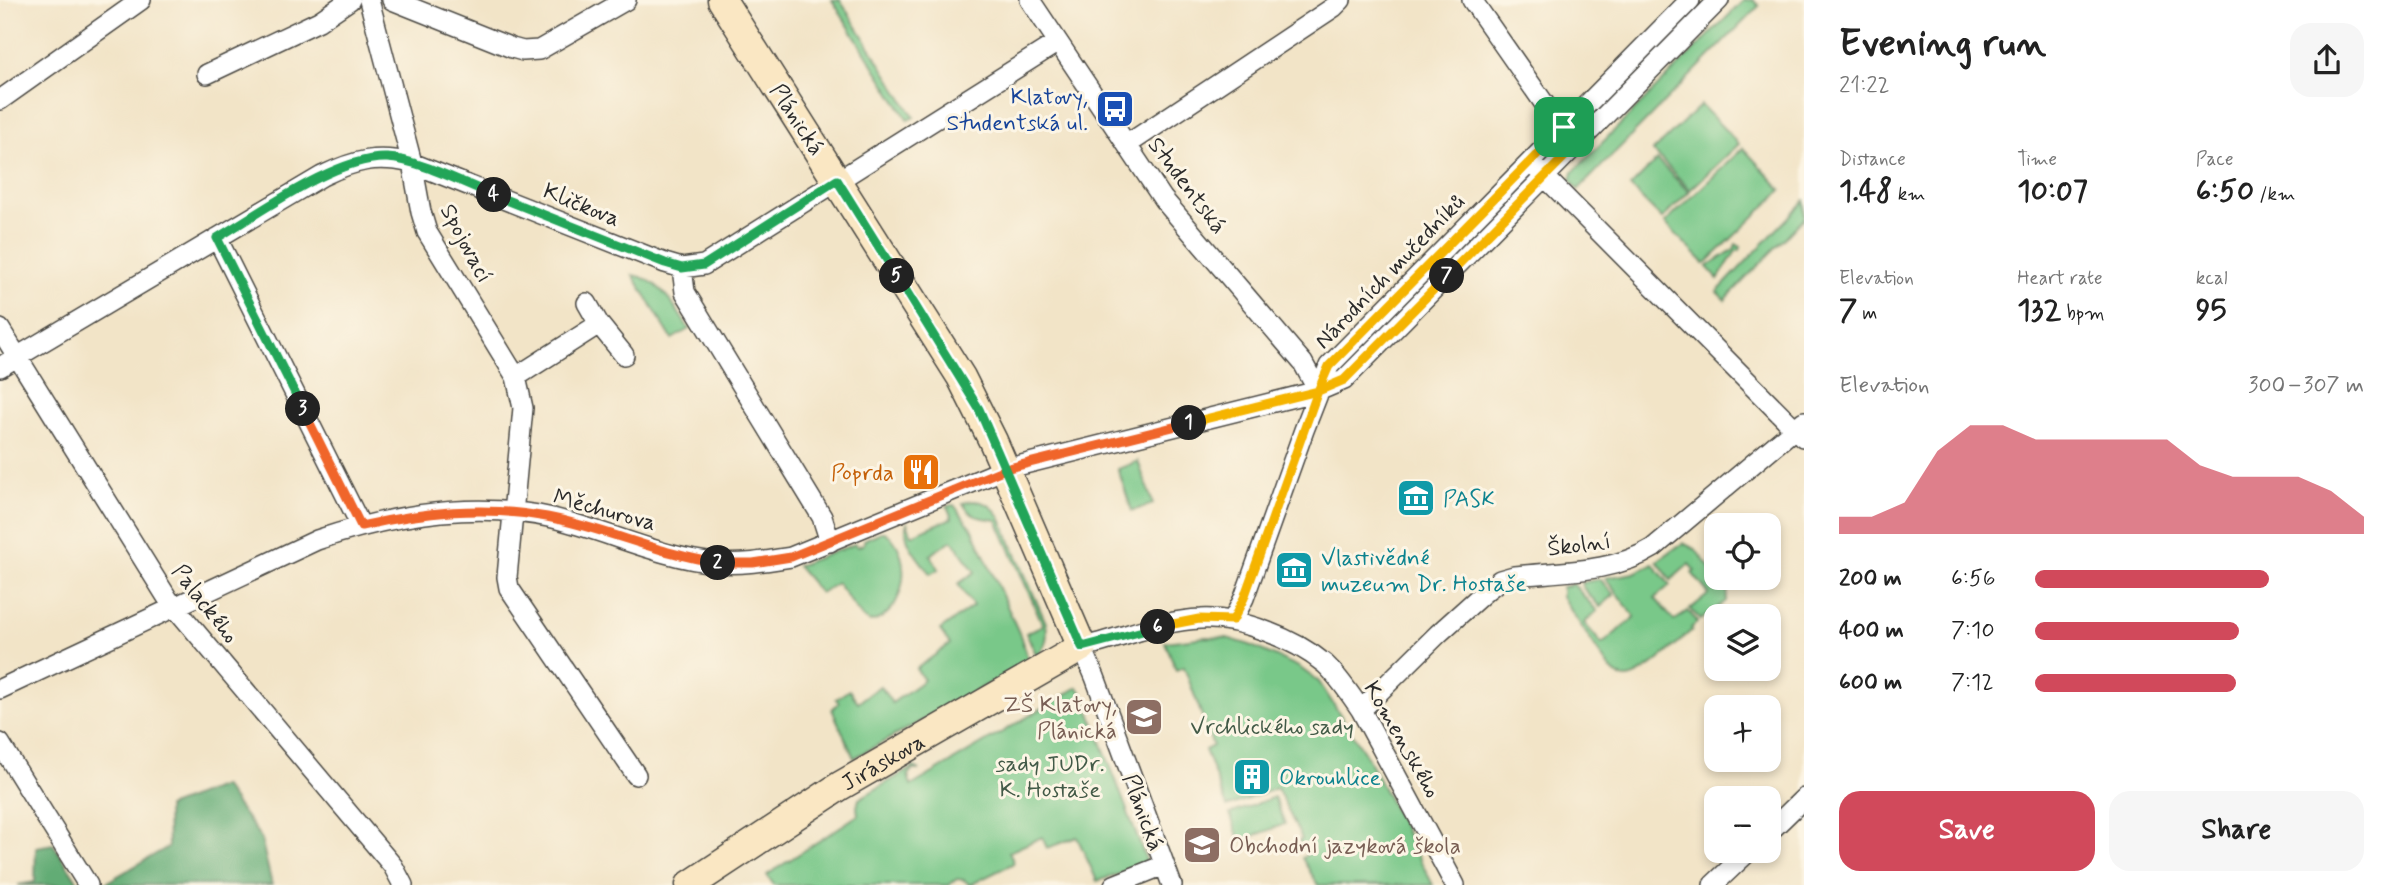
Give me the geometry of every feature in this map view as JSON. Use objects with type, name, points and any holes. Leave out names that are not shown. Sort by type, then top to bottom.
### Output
[{"type":"main road","name":"Plánická","points":[[722,0],[979,409],[1082,647]]},
{"type":"main road","name":"Jiráskova","points":[[690,885],[840,786],[1082,647]]},
{"type":"street","points":[[0,100],[141,0]]},
{"type":"street","points":[[207,74],[319,20],[350,0]]},
{"type":"street","name":"Spojovací","points":[[369,0],[412,163],[427,232],[516,377],[523,408],[507,577],[509,588],[636,775]]},
{"type":"street","points":[[392,0],[512,48],[531,51],[550,45],[626,0]]},
{"type":"street","name":"Studentská","points":[[1030,0],[1163,199],[1303,363],[1318,391]]},
{"type":"street","points":[[1128,144],[1341,0]]},
{"type":"street","points":[[1472,0],[1553,116],[1579,142]]},
{"type":"street","name":"Národních mučedníků","points":[[1318,391],[1329,366],[1690,0]]},
{"type":"street","name":"Národních mučedníků","points":[[1318,391],[1344,380],[1720,0]]},
{"type":"street","points":[[830,542],[822,517],[685,292],[682,268],[704,265],[1058,41]]},
{"type":"street","name":"Kličkova","points":[[9,362],[344,165],[367,159],[389,158],[412,163],[653,259],[682,268]]},
{"type":"street","points":[[1530,163],[1801,429]]},
{"type":"street","points":[[217,238],[361,526]]},
{"type":"street","points":[[587,303],[599,324],[624,355]]},
{"type":"street","points":[[516,377],[599,324]]},
{"type":"street","name":"Palackého","points":[[0,329],[9,362],[175,607],[393,866],[403,885]]},
{"type":"street","points":[[1233,620],[1244,598],[1318,391]]},
{"type":"street","name":"Měchurova","points":[[0,689],[317,540],[361,526],[438,512],[514,512],[548,517],[689,558],[717,563],[753,563],[791,557],[1005,469],[1318,391]]},
{"type":"street","name":"Školní","points":[[1361,710],[1438,634],[1500,580],[1514,576],[1620,564],[1637,558],[1801,429]]},
{"type":"street","name":"Komenského","points":[[1082,647],[1163,625],[1199,619],[1233,620],[1281,638],[1308,652],[1325,665],[1361,710],[1455,885]]},
{"type":"street","name":"Plánická","points":[[1082,647],[1172,885]]},
{"type":"street","points":[[0,743],[88,885]]},
{"type":"street","points":[[1781,820],[1804,797]]},
{"type":"street","points":[[1713,885],[1736,863]]},
{"type":"street","points":[[1114,885],[1164,865]]},
{"type":"green space","points":[[832,0],[840,0],[914,117],[908,120]]},
{"type":"green space","points":[[1744,0],[1753,0],[1759,6],[1578,190],[1571,180],[1573,172]]},
{"type":"green space","points":[[1701,105],[1739,144],[1690,190],[1653,151]]},
{"type":"green space","points":[[1743,148],[1782,190],[1705,264],[1665,223]]},
{"type":"green space","points":[[1657,160],[1689,192],[1662,219],[1630,187]]},
{"type":"green space","points":[[1523,182],[1526,185],[1339,373],[1338,372]]},
{"type":"green space","points":[[1804,201],[1804,218],[1725,300],[1717,292]]},
{"type":"green space","points":[[1736,244],[1741,247],[1740,250],[1736,251],[1718,279],[1707,267],[1734,249]]},
{"type":"green space","points":[[633,275],[652,282],[659,288],[689,329],[672,339]]},
{"type":"green space","points":[[1138,461],[1153,504],[1132,511],[1118,469]]},
{"type":"green space","points":[[972,501],[988,505],[1000,517],[1046,623],[1046,641],[1037,656],[1026,633],[1043,625],[997,520],[977,517],[970,512],[963,503]]},
{"type":"green space","points":[[954,505],[973,530],[1020,635],[1029,662],[854,758],[832,709],[839,703],[836,699],[849,690],[858,702],[880,686],[892,703],[924,680],[916,669],[950,644],[940,630],[973,606],[958,584],[975,572],[952,540],[930,555],[939,569],[930,574],[912,550],[907,537],[907,523],[912,535],[952,518],[947,506]]},
{"type":"green space","points":[[885,532],[894,541],[901,554],[903,582],[892,608],[882,617],[870,622],[862,617],[837,583],[820,593],[797,566],[855,544],[857,547],[864,544],[864,540]]},
{"type":"green space","points":[[1683,543],[1695,549],[1704,560],[1704,588],[1692,573],[1695,571],[1689,564],[1671,580],[1657,561]]},
{"type":"green space","points":[[1653,564],[1670,585],[1655,598],[1674,621],[1688,611],[1698,622],[1650,667],[1632,677],[1624,678],[1607,665],[1562,597],[1562,587],[1573,584],[1597,611],[1584,623],[1602,644],[1635,617],[1605,578],[1634,573]]},
{"type":"green space","points":[[1600,579],[1614,595],[1600,607],[1581,583]]},
{"type":"green space","points":[[1706,590],[1728,591],[1726,601],[1722,604],[1704,604],[1704,618],[1701,620],[1690,609],[1709,594]]},
{"type":"green space","name":"Vrchlického sady","points":[[1206,637],[1227,638],[1250,645],[1299,667],[1319,682],[1365,753],[1433,885],[1318,885],[1302,858],[1308,854],[1299,841],[1302,839],[1277,788],[1227,807],[1205,750],[1213,746],[1184,667],[1176,670],[1165,642]]},
{"type":"green space","name":"sady JUDr. K. Hostaše","points":[[1078,687],[1148,865],[1097,881],[1077,837],[1047,848],[1042,837],[1009,852],[1014,863],[970,885],[957,879],[949,885],[774,885],[767,875],[858,815],[859,799],[914,767],[920,770],[912,770],[908,775],[911,786]]},
{"type":"green space","points":[[223,786],[261,838],[272,885],[102,885],[168,847],[167,807]]},
{"type":"green space","points":[[1274,797],[1285,824],[1240,841],[1230,814]]},
{"type":"green space","points":[[53,844],[80,885],[18,885],[35,882],[36,847]]},
{"type":"place","name":"Klatovy, Studentská ul.","points":[[1115,109]]},
{"type":"place","name":"Poprda","points":[[921,472]]},
{"type":"place","name":"PASK","points":[[1416,498]]},
{"type":"place","name":"Vlastivědné muzeum Dr. Hostaše","points":[[1294,570]]},
{"type":"place","name":"ZŠ Klatovy, Plánická","points":[[1144,717]]},
{"type":"place","name":"Okrouhlice","points":[[1252,777]]},
{"type":"place","name":"Obchodní jazyková škola","points":[[1202,845]]},
{"type":"route","points":[[1564,127],[1329,366],[1318,391],[1005,469],[791,557],[753,563],[717,563],[689,558],[548,517],[514,512],[438,512],[361,526],[217,238],[344,165],[367,159],[389,158],[428,169],[665,263],[691,268],[704,265],[837,180],[979,409],[993,441],[1005,469],[1082,647],[1163,625],[1199,619],[1233,620],[1244,598],[1318,391],[1344,380],[1579,142],[1564,127]]}]
